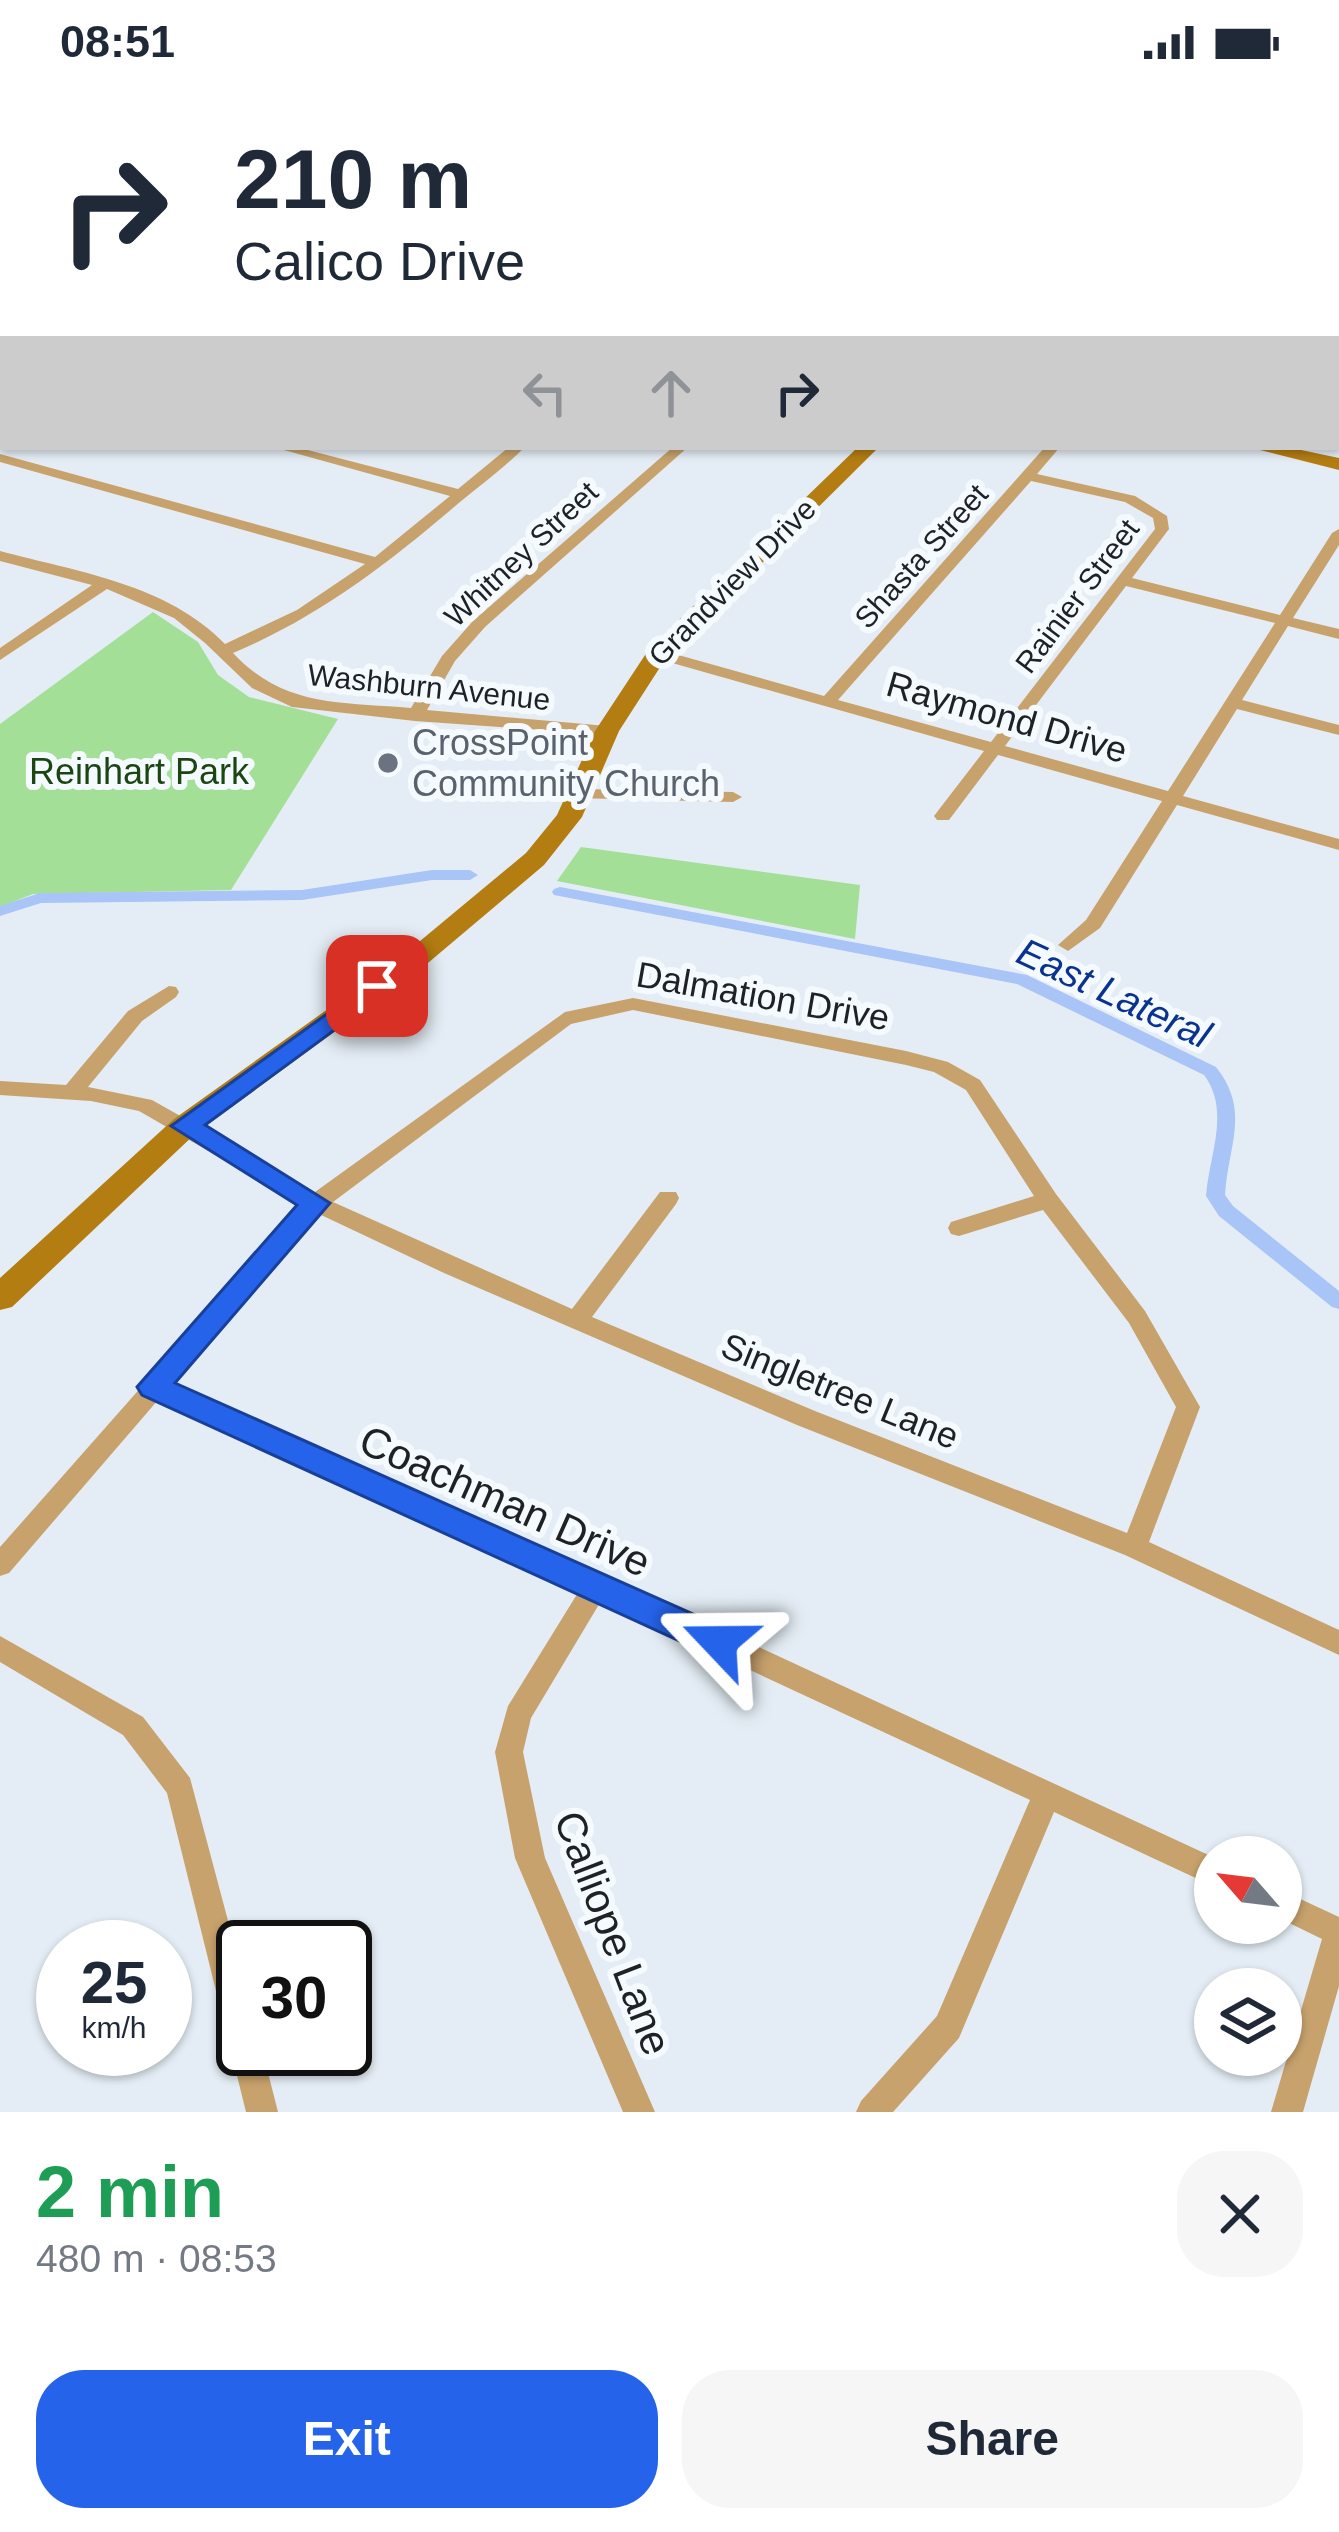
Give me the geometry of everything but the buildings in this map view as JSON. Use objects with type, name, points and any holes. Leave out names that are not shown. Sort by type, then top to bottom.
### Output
[{"type":"street","points":[[291,450],[460,494]]},
{"type":"street","points":[[221,652],[296,622],[514,450]]},
{"type":"street","name":"Whitney Street","points":[[415,716],[448,659],[479,624],[678,450]]},
{"type":"street","name":"Grandview Drive","points":[[0,1298],[185,1126],[483,904],[542,852],[581,794],[608,731],[657,654],[866,450]]},
{"type":"street","name":"Shasta Street","points":[[828,701],[1050,450]]},
{"type":"street","points":[[1272,450],[1339,464]]},
{"type":"street","points":[[0,458],[374,562]]},
{"type":"street","name":"Rainier Street","points":[[943,816],[1162,529],[1160,516],[1130,499],[1028,476]]},
{"type":"street","points":[[1068,945],[1094,924],[1337,541]]},
{"type":"street","name":"Washburn Avenue","points":[[0,556],[175,612],[205,631],[239,675],[277,697],[320,708],[608,731]]},
{"type":"street","points":[[1124,581],[1339,634]]},
{"type":"street","points":[[0,655],[100,586]]},
{"type":"street","name":"Raymond Drive","points":[[657,654],[1339,845]]},
{"type":"street","points":[[1234,703],[1339,730]]},
{"type":"street","points":[[581,794],[733,797]]},
{"type":"street","points":[[70,1094],[135,1016],[169,992]]},
{"type":"street","name":"Dalmation Drive","points":[[0,1565],[316,1203],[565,1019],[633,1004],[941,1067],[973,1085],[1048,1200],[1137,1317],[1188,1407],[1134,1547]]},
{"type":"street","name":"Singletree Lane","points":[[0,1088],[145,1105],[316,1203],[576,1322],[1134,1547],[1339,1643]]},
{"type":"street","points":[[576,1322],[668,1198]]},
{"type":"street","points":[[958,1228],[1048,1200]]},
{"type":"street","name":"Coachman Drive","points":[[153,1387],[753,1657],[1194,1863]]},
{"type":"street","name":"Calliope Lane","points":[[594,1589],[518,1714],[509,1752],[530,1858],[639,2112]]},
{"type":"street","points":[[0,1648],[133,1726],[180,1787],[216,1930]]},
{"type":"street","points":[[872,2112],[948,2027],[1046,1796]]},
{"type":"street","points":[[1287,2112],[1339,1933],[1302,1914]]},
{"type":"street","points":[[253,2076],[262,2112]]},
{"type":"green space","name":"Reinhart Park","points":[[153,612],[198,642],[218,675],[249,697],[338,719],[231,890],[33,894],[0,907],[0,724]]},
{"type":"green space","points":[[581,847],[860,885],[855,939],[557,881]]},
{"type":"waterway","name":"East Lateral","points":[[0,911],[40,898],[302,895],[432,875],[470,875]]},
{"type":"waterway","name":"East Lateral","points":[[560,892],[1021,979],[1210,1071],[1221,1085],[1227,1114],[1215,1196],[1226,1211],[1339,1302]]},
{"type":"place","name":"CrossPoint Community Church","points":[[388,763]]},
{"type":"route","points":[[377,986],[185,1126],[316,1203],[153,1387],[719,1642]]}]
